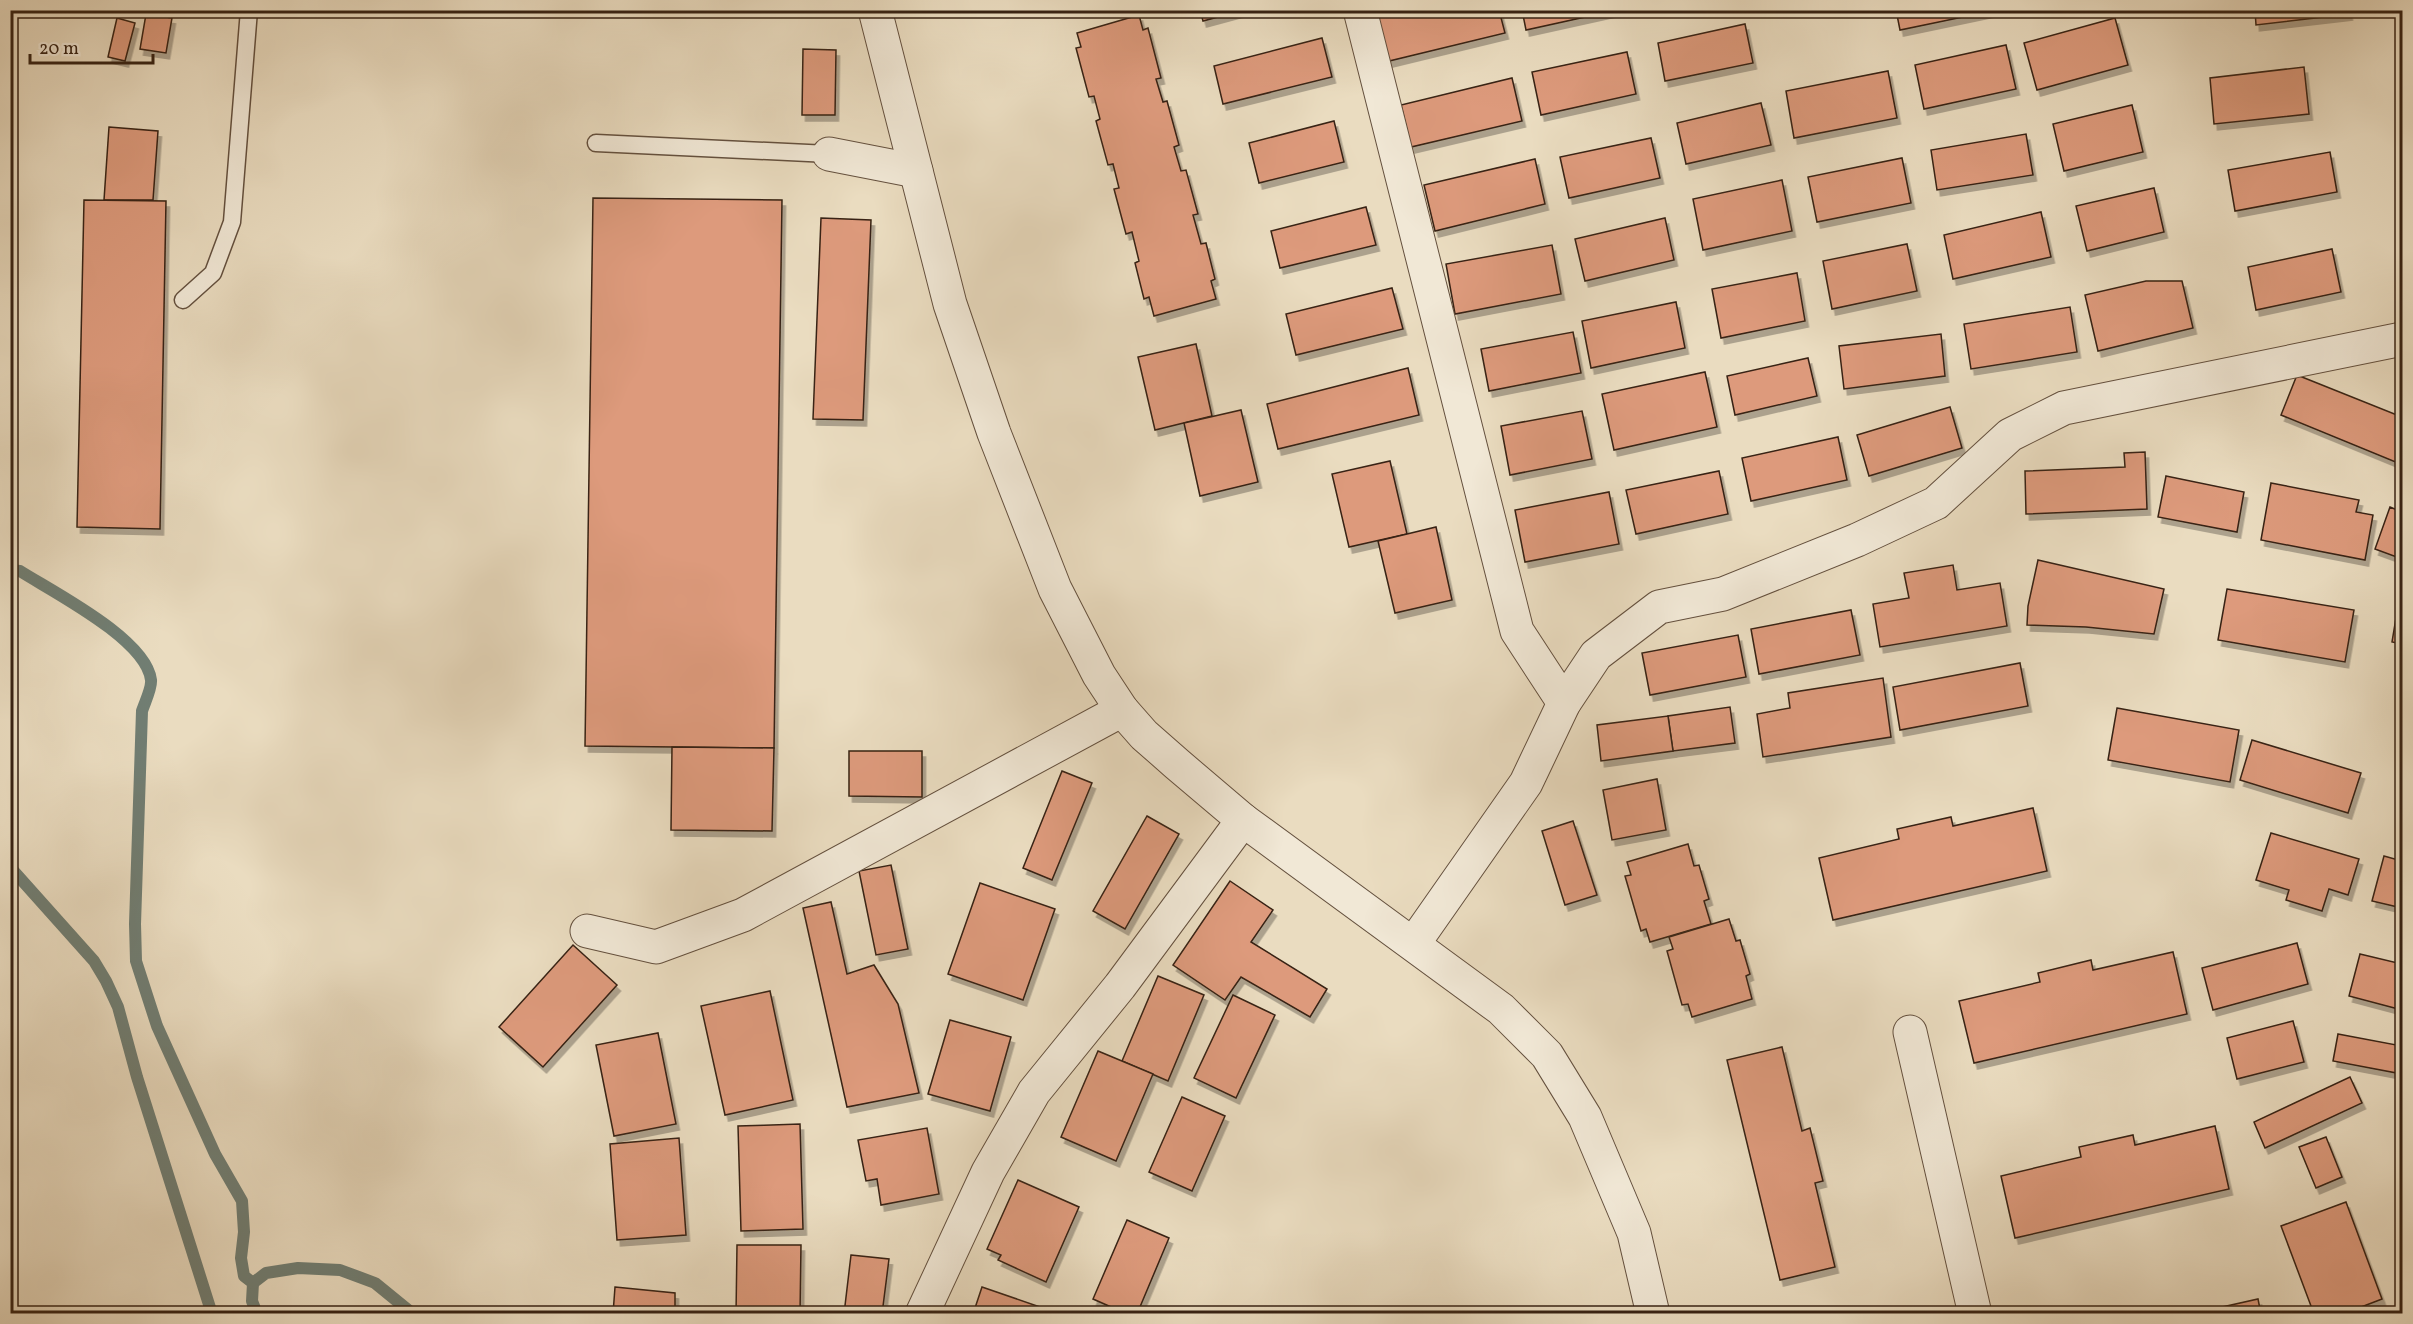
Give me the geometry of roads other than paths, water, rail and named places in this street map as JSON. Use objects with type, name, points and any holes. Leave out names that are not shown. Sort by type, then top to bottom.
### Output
[{"type":"street","points":[[875,10],[950,304],[994,434],[1055,589],[1099,675],[1122,710],[1144,735],[1244,820],[1501,1008],[1547,1055],[1585,1117],[1634,1233],[1653,1314]]},
{"type":"street","points":[[1360,10],[1517,631],[1564,703]]},
{"type":"street","points":[[829,154],[916,171]]},
{"type":"street","points":[[1414,943],[1526,783],[1564,703],[1596,655],[1659,607],[1723,594],[1857,540],[1936,502],[2010,435],[2064,408],[2403,339]]},
{"type":"street","points":[[587,931],[656,947],[743,915],[1122,710]]},
{"type":"street","points":[[922,1314],[988,1172],[1034,1092],[1120,986],[1244,820]]},
{"type":"street","points":[[1910,1032],[1975,1314]]},
{"type":"lane","points":[[183,300],[213,273],[232,222],[249,10]]},
{"type":"lane","points":[[596,142],[829,154]]},
{"type":"waterway","points":[[10,570],[20,571],[75,604],[116,633],[145,664],[151,680],[142,711],[135,924],[136,961],[157,1026],[215,1154],[242,1201],[244,1232],[241,1258],[244,1276],[253,1283],[252,1301],[257,1314]]},
{"type":"waterway","points":[[10,867],[94,961],[118,1007],[137,1077],[212,1314]]},
{"type":"waterway","points":[[253,1283],[266,1273],[298,1268],[340,1270],[375,1283],[413,1314]]}]
